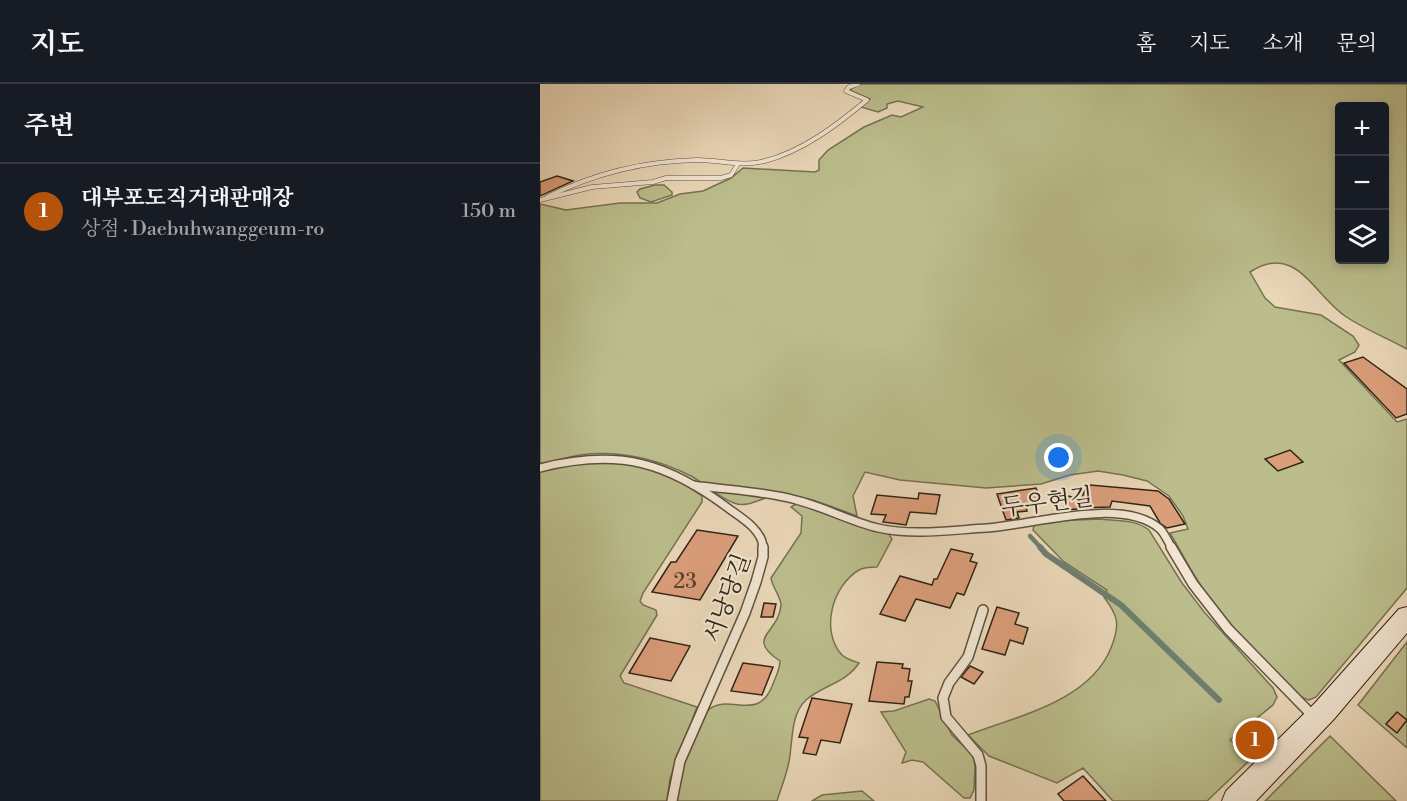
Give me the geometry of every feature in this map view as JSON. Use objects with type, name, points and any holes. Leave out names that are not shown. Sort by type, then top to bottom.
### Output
[{"type":"main road","points":[[1236,801],[1317,720],[1407,616]]},
{"type":"lane","points":[[540,200],[596,175],[621,168],[699,160],[738,164],[771,159],[832,128],[867,100],[846,91],[849,87],[858,84]]},
{"type":"lane","points":[[547,197],[592,187],[653,182],[666,178],[721,178],[731,175],[738,164]]},
{"type":"lane","name":"서낭당길","points":[[540,468],[590,458],[624,458],[651,466],[693,484],[758,533],[763,542],[765,551],[756,585],[680,762],[672,801]]},
{"type":"lane","name":"두우현길","points":[[693,484],[812,503],[878,528],[906,532],[983,529],[1092,514],[1118,514],[1144,519],[1161,530],[1193,584],[1228,629],[1317,720]]},
{"type":"lane","points":[[981,801],[980,758],[953,727],[943,706],[943,697],[946,687],[965,664],[983,610]]},
{"type":"green space","points":[[860,84],[1407,84],[1407,349],[1345,316],[1303,274],[1292,267],[1280,263],[1266,264],[1250,272],[1265,298],[1275,307],[1321,315],[1353,336],[1359,345],[1355,352],[1339,360],[1397,422],[1407,419],[1407,588],[1316,697],[1309,700],[1298,695],[1285,684],[1270,670],[1214,604],[1170,533],[1188,529],[1183,516],[1169,496],[1147,481],[1098,471],[1070,475],[1041,484],[986,488],[900,480],[865,472],[853,496],[857,516],[797,496],[772,496],[751,503],[734,503],[691,476],[637,457],[594,454],[540,464],[540,204],[566,210],[620,203],[657,203],[680,194],[703,191],[731,178],[743,168],[815,172],[819,170],[819,160],[828,150],[864,127],[892,115],[901,117],[923,107],[898,101],[887,104],[887,108],[878,112],[861,107],[870,99],[849,90]]},
{"type":"green space","points":[[664,185],[672,192],[672,195],[651,202],[640,198],[637,192],[640,189]]},
{"type":"green space","points":[[584,462],[637,464],[677,479],[702,496],[702,502],[643,593],[640,601],[643,605],[656,610],[657,615],[620,676],[624,683],[697,707],[670,779],[667,801],[540,801],[540,471]]},
{"type":"green space","points":[[803,503],[889,534],[892,539],[877,567],[861,569],[850,577],[836,598],[832,610],[832,634],[835,645],[842,655],[859,663],[848,675],[813,695],[801,706],[797,713],[788,766],[777,801],[677,801],[684,761],[708,710],[716,705],[752,705],[760,702],[767,696],[779,670],[780,661],[770,653],[764,640],[779,615],[781,605],[771,578],[801,533],[802,516],[791,507]]},
{"type":"green space","points":[[1099,519],[1132,522],[1149,530],[1182,583],[1205,613],[1273,688],[1277,697],[1273,705],[1230,740],[1252,758],[1207,801],[1113,801],[1083,768],[1057,783],[989,756],[968,735],[1050,705],[1086,682],[1101,666],[1111,648],[1117,627],[1113,610],[1104,597],[1107,590],[1064,562],[1033,530],[1034,525],[1053,521]]},
{"type":"green space","points":[[1407,642],[1407,748],[1358,705]]},
{"type":"green space","points":[[929,699],[935,701],[952,735],[973,755],[974,790],[970,798],[964,798],[923,762],[912,760],[902,763],[906,752],[881,712],[894,711]]},
{"type":"green space","points":[[1330,736],[1396,801],[1265,801]]},
{"type":"green space","points":[[862,791],[874,801],[812,801],[822,795]]},
{"type":"building","points":[[557,176],[573,181],[540,196],[540,182]]},
{"type":"building","points":[[1363,357],[1407,389],[1407,414],[1396,418],[1344,363]]},
{"type":"building","points":[[1290,450],[1303,462],[1278,471],[1265,459]]},
{"type":"building","points":[[1090,485],[1158,491],[1169,499],[1185,524],[1167,528],[1160,523],[1150,506],[1112,501],[1110,507],[1078,508],[1086,487],[1089,488]]},
{"type":"building","points":[[1036,488],[1043,504],[1026,507],[1027,511],[1017,512],[1019,518],[1006,520],[997,494]]},
{"type":"building","points":[[919,493],[940,495],[936,514],[910,512],[906,525],[883,522],[886,515],[871,514],[877,495],[918,499]]},
{"type":"building","points":[[1068,496],[1080,499],[1077,509],[1063,510]]},
{"type":"building","points":[[697,530],[738,536],[700,600],[652,592],[671,562],[676,562]]},
{"type":"building","points":[[951,549],[973,554],[970,561],[977,563],[964,595],[957,593],[950,608],[916,599],[905,621],[880,614],[900,576],[932,585]]},
{"type":"building","points":[[764,603],[776,604],[773,617],[761,617]]},
{"type":"building","points":[[997,607],[1019,613],[1015,624],[1028,628],[1023,644],[1010,640],[1005,655],[982,649]]},
{"type":"building","points":[[650,638],[690,646],[671,681],[629,673]]},
{"type":"building","points":[[877,662],[903,664],[902,668],[910,669],[908,681],[912,681],[909,697],[905,697],[904,704],[869,701]]},
{"type":"building","points":[[743,663],[773,667],[762,695],[731,691]]},
{"type":"building","points":[[970,666],[983,672],[974,684],[961,677]]},
{"type":"building","points":[[812,698],[852,704],[840,743],[821,740],[816,755],[803,753],[808,738],[799,737]]},
{"type":"building","points":[[1397,712],[1407,720],[1397,733],[1386,724]]},
{"type":"building","points":[[1258,722],[1268,730],[1263,735],[1271,742],[1255,756],[1238,740]]},
{"type":"building","points":[[1083,776],[1106,801],[1064,801],[1058,794]]},
{"type":"waterway","points":[[1030,536],[1041,548]]},
{"type":"waterway","points":[[1040,547],[1046,554],[1121,605],[1219,700]]},
{"type":"place","name":"대부포도직거래판매장","points":[[1255,740]]}]
